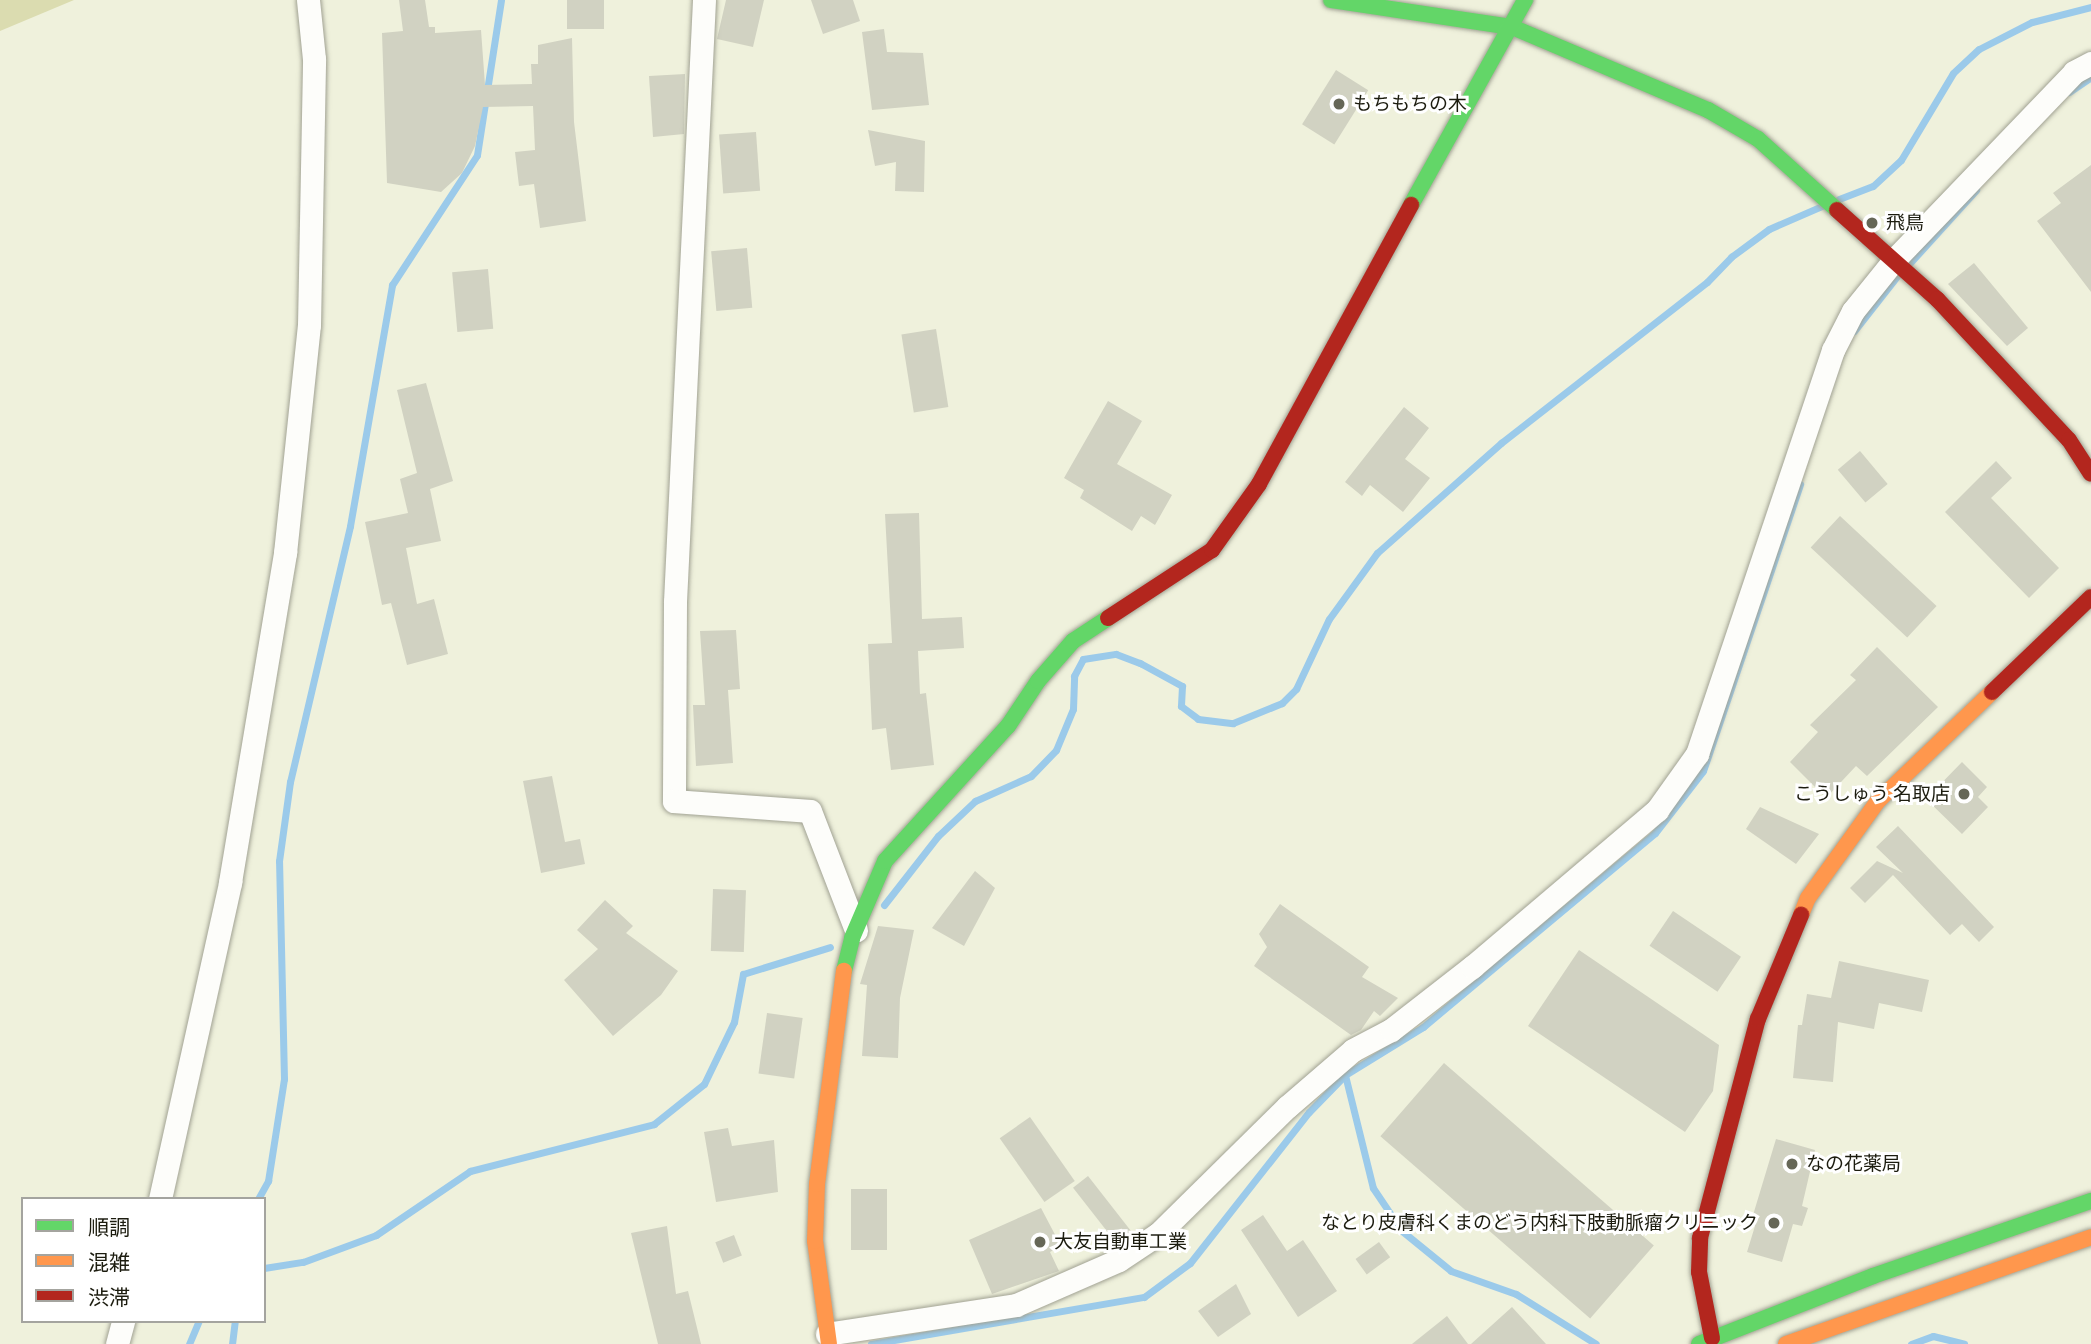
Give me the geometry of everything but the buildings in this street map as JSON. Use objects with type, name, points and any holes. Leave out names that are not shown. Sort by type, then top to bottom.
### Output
[{"type":"street","points":[[160,1197],[230,882],[285,554],[309,325],[314,59],[308,0]]},
{"type":"street","points":[[704,0],[675,603],[674,801],[810,811],[856,930]]},
{"type":"street","points":[[1331,0],[1512,27],[1708,110],[1758,139],[1916,280],[2020,384],[2069,440],[2091,474]]},
{"type":"street","points":[[1525,0],[1279,449],[1212,550],[1073,641],[1038,681],[1008,726],[885,861],[856,930],[842,978],[817,1184],[815,1241],[828,1340],[1016,1305],[1119,1260],[1158,1234],[1287,1107],[1353,1050],[1391,1030],[1472,967],[1657,810],[1697,754],[1833,350],[1853,311],[2074,72],[2091,62]]},
{"type":"street","points":[[2091,597],[1878,801],[1808,898],[1758,1019],[1700,1238],[1699,1272],[1705,1341],[1873,1276],[2091,1200]]},
{"type":"street","points":[[1786,1344],[2091,1237]]},
{"type":"green space","points":[[0,0],[74,0],[0,31]]},
{"type":"waterway","points":[[259,1197],[268,1181],[284,1079],[279,861],[290,782],[350,526],[392,285],[477,155],[501,0]]},
{"type":"waterway","points":[[1839,199],[1873,186],[1901,160],[1953,73],[1979,49],[2032,22],[2091,7]]},
{"type":"waterway","points":[[2069,92],[2091,77]]},
{"type":"waterway","points":[[1909,264],[1976,190]]},
{"type":"waterway","points":[[884,905],[938,836],[975,801],[1031,776],[1056,750],[1073,709],[1074,676],[1083,659],[1116,654],[1140,663],[1182,686],[1181,706],[1198,719],[1233,723],[1282,703],[1296,689],[1329,619],[1377,553],[1501,443],[1707,282],[1731,257],[1769,229],[1822,206]]},
{"type":"waterway","points":[[1854,331],[1898,275]]},
{"type":"waterway","points":[[871,1344],[1144,1297],[1190,1263],[1309,1112],[1345,1075],[1423,1027],[1655,833],[1703,771],[1800,484]]},
{"type":"waterway","points":[[266,1268],[303,1262],[376,1235],[470,1171],[654,1124],[704,1084],[734,1022],[743,974],[830,947]]},
{"type":"waterway","points":[[1345,1075],[1373,1188],[1402,1231],[1451,1271],[1516,1294],[1596,1344]]},
{"type":"waterway","points":[[189,1344],[198,1323]]},
{"type":"waterway","points":[[232,1344],[235,1323]]},
{"type":"waterway","points":[[1911,1344],[1933,1336],[1964,1344]]},
{"type":"traffic: fast","points":[[1331,0],[1512,27],[1708,110],[1758,139],[1837,210]]},
{"type":"traffic: fast","points":[[1411,205],[1525,0]]},
{"type":"traffic: fast","points":[[844,971],[852,938],[885,861],[1008,726],[1038,681],[1073,641],[1108,618]]},
{"type":"traffic: fast","points":[[1699,1344],[1873,1276],[2091,1201]]},
{"type":"traffic: slow","points":[[1801,915],[1808,898],[1878,801],[1992,692]]},
{"type":"traffic: slow","points":[[829,1344],[815,1241],[817,1184],[844,971]]},
{"type":"traffic: slow","points":[[1786,1344],[2091,1237]]},
{"type":"traffic: jam","points":[[1108,618],[1212,550],[1259,484],[1411,205]]},
{"type":"traffic: jam","points":[[1837,210],[1937,299],[2069,440],[2091,474]]},
{"type":"traffic: jam","points":[[1992,692],[2091,597]]},
{"type":"traffic: jam","points":[[1712,1338],[1699,1272],[1700,1238],[1758,1019],[1801,915]]},
{"type":"place","name":"もちもちの木","points":[[1339,104]]},
{"type":"place","name":"飛鳥","points":[[1872,223]]},
{"type":"place","name":"こうしゅう 名取店","points":[[1964,794]]},
{"type":"place","name":"なの花薬局","points":[[1792,1164]]},
{"type":"place","name":"なとり皮膚科くまのどう内科下肢動脈瘤クリニック","points":[[1774,1223]]},
{"type":"place","name":"大友自動車工業","points":[[1040,1242]]}]
